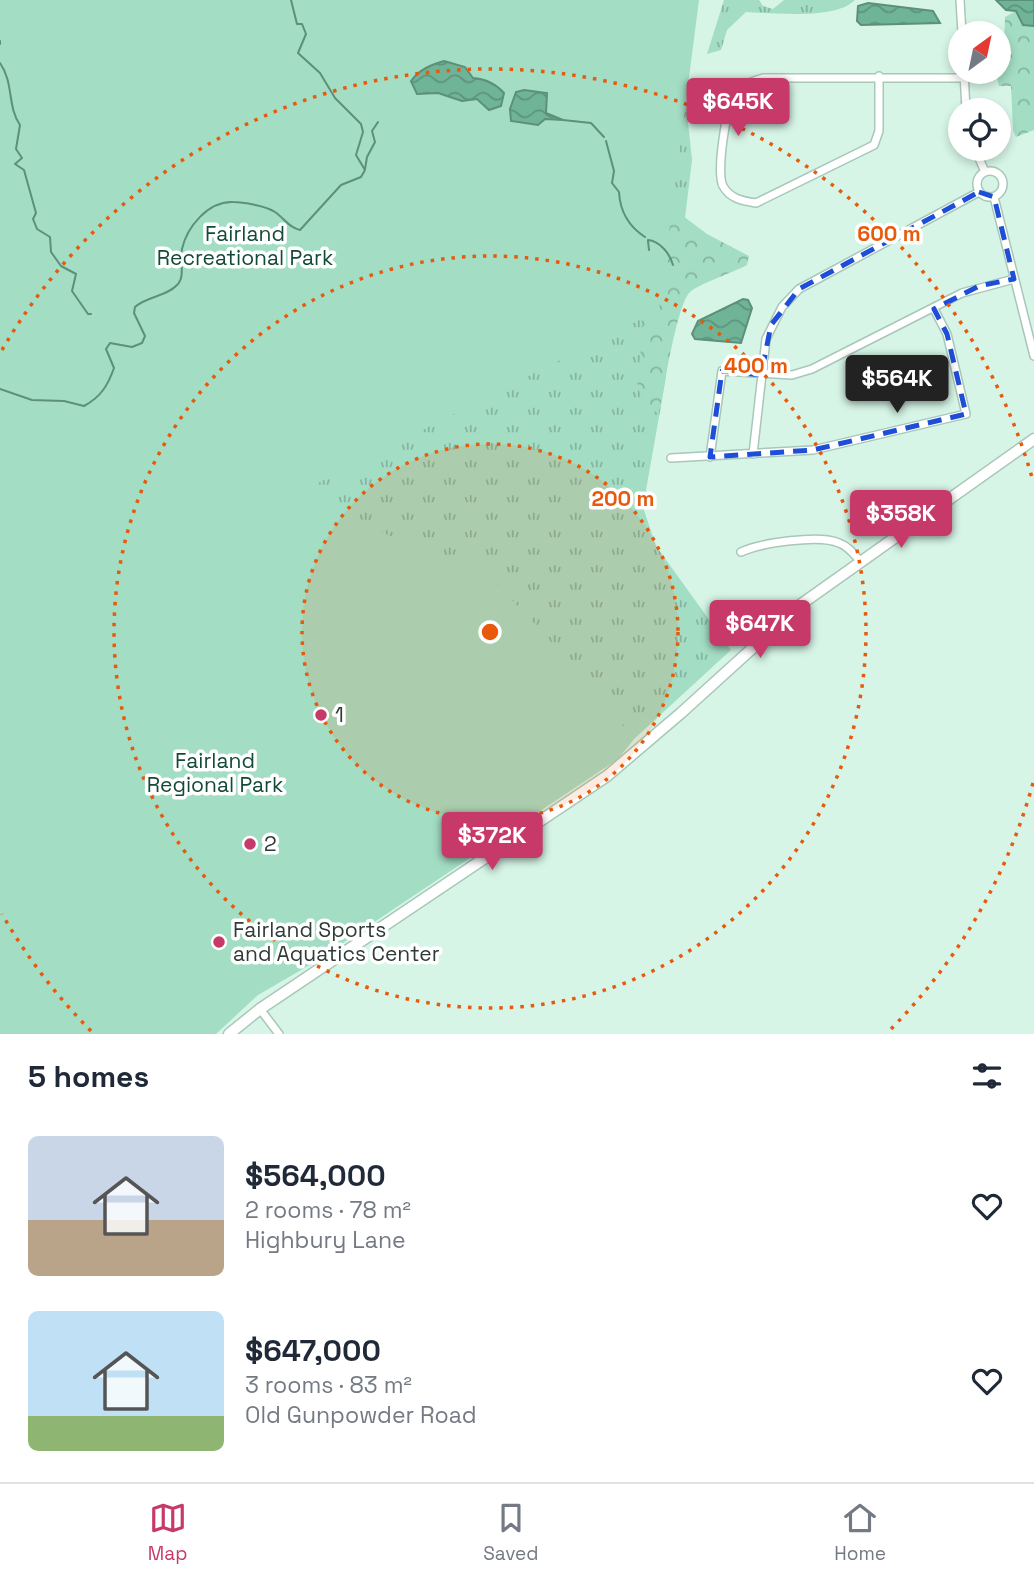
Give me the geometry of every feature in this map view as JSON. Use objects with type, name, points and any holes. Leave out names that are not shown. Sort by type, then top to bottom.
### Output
[{"type":"main road","points":[[229,1034],[260,1009],[607,776],[681,713],[776,624],[860,561],[1034,439]]},
{"type":"street","points":[[960,0],[961,21]]},
{"type":"street","points":[[879,76],[879,131],[874,145],[756,203],[736,198],[722,185],[719,173],[732,97],[746,83],[763,78],[879,76],[948,75]]},
{"type":"street","points":[[980,161],[985,172]]},
{"type":"street","points":[[985,172],[995,172],[1003,182],[1002,192],[994,197],[983,196],[979,192],[978,178],[985,172]]},
{"type":"street","points":[[753,454],[761,375],[771,325],[799,289],[979,192]]},
{"type":"street","points":[[994,197],[1034,356]]},
{"type":"street","points":[[710,457],[722,371],[792,375],[812,369],[979,286],[1014,279]]},
{"type":"street","points":[[671,458],[813,450],[966,414],[947,334],[933,309]]},
{"type":"street","points":[[741,552],[755,546],[828,540],[848,547],[860,561]]},
{"type":"street","points":[[260,1009],[279,1034]]},
{"type":"highlighted area","points":[[979,192],[994,197],[1014,279],[979,286],[934,309],[947,334],[966,414],[813,450],[710,457],[722,371],[761,375],[771,325],[799,289]]},
{"type":"green space","points":[[0,0],[699,0],[659,310],[308,488],[335,509],[385,534],[482,569],[541,630],[634,739],[618,759],[313,963],[258,995],[216,1034],[0,1034]]},
{"type":"green space","points":[[724,0],[759,0],[763,6],[773,9],[784,0],[855,0],[846,6],[819,13],[746,12],[727,30],[721,50],[707,54]]},
{"type":"green space","points":[[1016,11],[1023,25],[1034,26],[1034,130],[1016,137],[1013,130],[1011,86],[999,84],[1012,84],[1012,21],[1005,21],[1005,17]]},
{"type":"green space","points":[[682,65],[692,160],[665,383],[643,507],[656,546],[731,650],[634,739],[617,737],[261,465]]},
{"type":"green space","points":[[675,210],[707,234],[749,256],[747,265],[689,293],[675,332],[659,413],[648,409],[637,387],[643,328],[637,295],[659,233]]},
{"type":"water","points":[[996,0],[1034,0],[1034,26],[1023,25],[1016,11],[1006,10]]},
{"type":"water","points":[[868,3],[933,11],[940,23],[861,25],[857,21],[858,6]]},
{"type":"water","points":[[444,61],[465,67],[473,78],[498,87],[504,93],[501,106],[489,110],[477,99],[462,101],[438,93],[417,94],[411,81],[426,68]]},
{"type":"water","points":[[524,90],[547,93],[546,113],[563,120],[545,119],[538,125],[511,121],[510,109],[516,92]]},
{"type":"water","points":[[743,299],[748,300],[752,308],[741,343],[695,339],[692,334],[698,321]]},
{"type":"waterway","points":[[0,389],[32,400],[64,401],[84,406],[99,395],[112,374],[114,368],[106,349],[110,343],[132,347],[142,343],[145,336],[134,313],[135,307],[177,285],[182,273],[181,254],[185,241],[194,224],[207,211],[224,203],[254,205],[275,212],[300,230],[341,185],[361,177],[365,170],[356,155],[363,132],[361,124],[335,98],[320,73],[298,53],[306,34],[302,24],[297,24],[291,0]]},
{"type":"waterway","points":[[0,63],[20,125],[16,149],[22,158],[15,164],[24,170],[36,213],[33,219],[37,229],[50,237],[51,252],[61,266],[76,274],[72,291],[88,314],[91,314]]},
{"type":"waterway","points":[[563,120],[591,123],[604,137]]},
{"type":"waterway","points":[[365,169],[367,157],[375,142],[372,131],[378,122]]},
{"type":"waterway","points":[[606,141],[614,171],[612,183],[619,192],[623,212],[634,228],[645,237]]},
{"type":"waterway","points":[[648,240],[664,249],[673,265]]},
{"type":"waterway","points":[[648,241],[649,250]]},
{"type":"place","name":"1","points":[[321,715]]},
{"type":"place","name":"2","points":[[250,844]]},
{"type":"place","name":"Fairland Sports and Aquatics Center","points":[[219,942]]},
{"type":"park label","name":"Fairland Recreational Park","points":[[245,246]]},
{"type":"park label","name":"Fairland Regional Park","points":[[215,773]]}]
